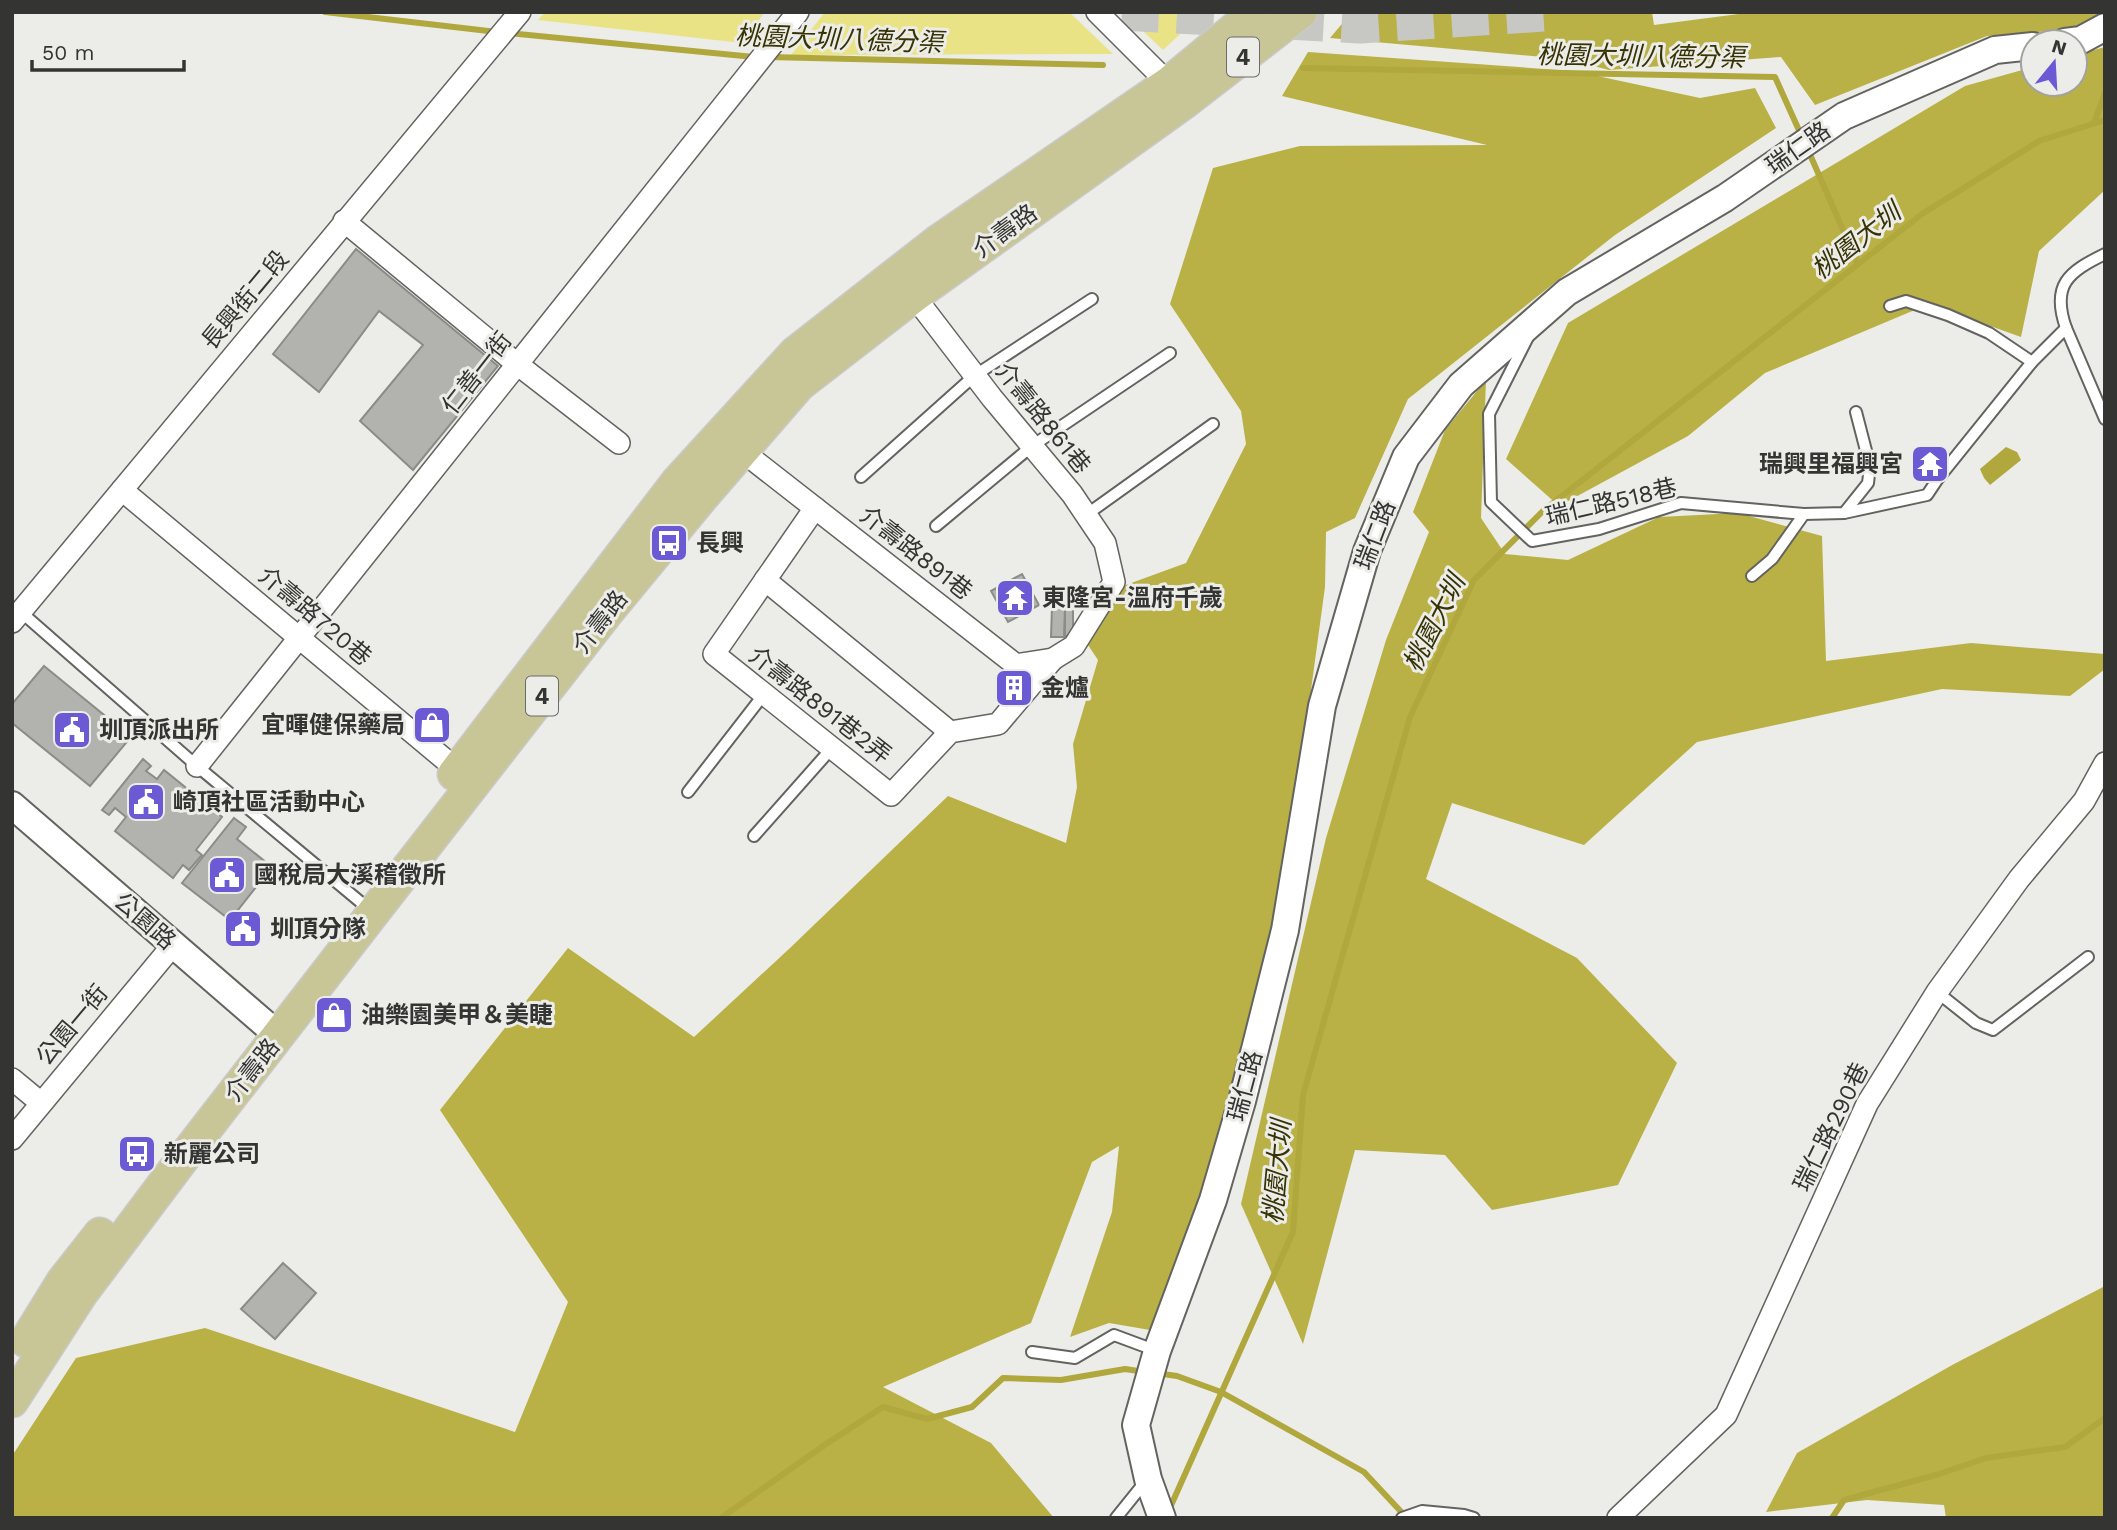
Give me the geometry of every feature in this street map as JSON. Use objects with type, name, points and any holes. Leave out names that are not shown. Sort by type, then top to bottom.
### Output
[{"type":"main road","name":"介壽路","points":[[466,777],[799,385],[1177,92],[1255,12]]},
{"type":"main road","name":"介壽路","points":[[12,1363],[63,1281],[271,1029],[466,777],[677,482],[795,353],[937,242],[1301,12]]},
{"type":"main road","name":"介壽路","points":[[12,1402],[81,1294],[184,1157],[271,1029]]},
{"type":"street","name":"長興街二段","points":[[16,617],[520,12]]},
{"type":"street","name":"仁善一街","points":[[197,766],[798,12]]},
{"type":"street","points":[[1097,12],[1177,92]]},
{"type":"street","points":[[2089,36],[2105,27]]},
{"type":"street","name":"瑞仁路","points":[[1148,1479],[1136,1425],[1146,1385],[1213,1200],[1242,1101],[1285,930],[1322,706],[1367,551],[1406,457],[1461,385],[1567,292],[1725,198],[1844,116],[1995,50],[2019,47]]},
{"type":"street","points":[[344,221],[517,364],[619,443]]},
{"type":"street","name":"介壽路861巷","points":[[914,296],[974,376],[1072,494],[1105,543],[1114,582],[1074,646],[1053,659]]},
{"type":"street","name":"介壽路891巷","points":[[742,451],[1016,665],[1053,659]]},
{"type":"street","name":"介壽路720巷","points":[[122,489],[466,777]]},
{"type":"street","points":[[816,508],[765,580],[950,732],[998,724],[1053,659]]},
{"type":"street","name":"介壽路891巷2弄","points":[[765,580],[714,654],[891,795],[950,732]]},
{"type":"street","name":"瑞仁路290巷","points":[[1618,1518],[1726,1415],[1867,1104],[1937,992],[2019,879],[2084,802],[2105,763]]},
{"type":"street","name":"公園路","points":[[12,805],[271,1029]]},
{"type":"street","name":"公園一街","points":[[12,1139],[173,945]]},
{"type":"street","points":[[12,1079],[41,1103]]},
{"type":"street","points":[[1148,1479],[1162,1518]]},
{"type":"lane","points":[[2105,254],[2078,267],[2064,284],[2060,298],[2060,311],[2066,328],[2105,419]]},
{"type":"lane","points":[[861,477],[974,376],[1092,299]]},
{"type":"lane","points":[[1890,306],[1906,301],[1948,315],[1989,333],[2032,362]]},
{"type":"lane","name":"瑞仁路518巷","points":[[1538,318],[1489,414],[1491,502],[1532,541],[1599,529],[1681,503],[1804,514],[1844,513],[1927,495],[2032,362],[2066,328]]},
{"type":"lane","points":[[936,526],[1032,446],[1170,353]]},
{"type":"lane","points":[[1844,513],[1868,483],[1870,466],[1856,412]]},
{"type":"lane","points":[[1086,515],[1213,424]]},
{"type":"lane","points":[[1752,576],[1772,559],[1804,514]]},
{"type":"lane","points":[[16,617],[365,907]]},
{"type":"lane","points":[[688,792],[764,694]]},
{"type":"lane","points":[[754,836],[832,748]]},
{"type":"lane","points":[[1937,992],[1976,1023],[1993,1030],[2088,957]]},
{"type":"lane","points":[[1032,1352],[1075,1358],[1114,1335],[1157,1351]]},
{"type":"lane","points":[[1116,1518],[1148,1479]]},
{"type":"lane","points":[[1402,1518],[1422,1511],[1474,1518]]},
{"type":"shaded area","points":[[545,12],[765,12],[742,43],[538,20]]},
{"type":"shaded area","points":[[825,12],[1069,12],[1113,54],[791,55]]},
{"type":"shaded area","points":[[1123,12],[1204,12],[1163,50]]},
{"type":"shaded area","points":[[1352,12],[1652,12],[1654,25],[1754,12],[2105,12],[2105,15],[2088,28],[2019,28],[2019,33],[1987,36],[1815,105],[1781,57],[1609,70],[1566,59],[1330,38]]},
{"type":"shaded area","points":[[2105,47],[2105,190],[2039,251],[2021,337],[1929,304],[1765,373],[1688,436],[1559,506],[1506,459],[1568,323],[1965,86],[2019,71],[2019,98],[2089,98],[2089,51]]},
{"type":"shaded area","points":[[1308,52],[1574,71],[1700,98],[1755,88],[1776,128],[1615,235],[1408,399],[1355,518],[1326,532],[1325,587],[1286,874],[1223,1129],[1156,1331],[1109,1323],[1070,1337],[1112,1212],[1119,1146],[1092,1162],[1031,1323],[883,1387],[991,1443],[1054,1518],[12,1518],[12,1456],[76,1358],[205,1328],[515,1432],[568,1302],[440,1110],[568,948],[694,1037],[948,796],[1066,843],[1077,787],[1073,744],[1098,660],[1086,642],[1123,586],[1186,563],[1246,444],[1241,411],[1170,304],[1213,168],[1300,146],[1487,145],[1282,96]]},
{"type":"shaded area","points":[[1486,380],[1481,518],[1505,554],[1568,560],[1659,517],[1738,513],[1822,536],[1826,661],[1971,643],[2105,654],[2105,669],[2070,696],[1942,689],[1697,742],[1584,845],[1452,803],[1426,879],[1577,958],[1677,1063],[1618,1185],[1492,1210],[1445,1155],[1355,1150],[1303,1344],[1241,1204],[1326,838],[1386,640],[1429,532],[1413,512],[1445,430]]},
{"type":"shaded area","points":[[2006,447],[2017,452],[2021,460],[1990,485],[1980,469]]},
{"type":"shaded area","points":[[2105,1286],[2105,1518],[1946,1518],[1944,1505],[1867,1500],[1766,1512],[1797,1453],[1954,1364]]},
{"type":"building","points":[[356,249],[498,366],[413,470],[360,421],[423,345],[379,311],[319,392],[273,354]]},
{"type":"building","name":"瑞興里福興宮","points":[[1924,449],[1944,466],[1936,478],[1915,462]]},
{"type":"building","name":"東隆宮-溫府千歲","points":[[1022,574],[1039,605],[1008,622],[991,591]]},
{"type":"building","points":[[1052,607],[1065,607],[1064,637],[1051,637]]},
{"type":"building","points":[[1073,607],[1073,636],[1065,636],[1065,608]]},
{"type":"building","name":"圳頂派出所","points":[[44,666],[131,737],[90,786],[12,723],[12,704]]},
{"type":"building","name":"金爐","points":[[1012,677],[1024,686],[1015,699],[1003,689]]},
{"type":"building","name":"崎頂社區活動中心","points":[[143,759],[151,766],[146,771],[157,779],[164,770],[222,817],[196,850],[202,855],[189,870],[183,865],[173,878],[115,831],[126,817],[115,808],[109,815],[102,810]]},
{"type":"building","name":"國稅局大溪稽徵所","points":[[234,818],[246,827],[237,839],[272,867],[230,920],[182,883]]},
{"type":"building","points":[[283,1263],[316,1293],[275,1339],[241,1309]]},
{"type":"waterway","name":"桃園大圳八德分渠","points":[[325,12],[497,32]]},
{"type":"waterway","name":"桃園大圳八德分渠","points":[[507,33],[754,57]]},
{"type":"waterway","name":"桃園大圳八德分渠","points":[[769,57],[1103,65]]},
{"type":"waterway","name":"桃園大圳八德分渠","points":[[1303,68],[1775,77],[1802,137]]},
{"type":"waterway","points":[[2094,123],[2105,93]]},
{"type":"waterway","name":"桃園大圳","points":[[1169,1510],[1293,1232],[1303,1095],[1410,717],[1474,580],[1544,510],[1922,214],[2039,141],[2105,120]]},
{"type":"waterway","name":"桃園大圳八德分渠","points":[[1808,150],[1858,264]]},
{"type":"waterway","points":[[721,1518],[883,1407],[927,1419],[972,1407],[1003,1378],[1061,1380],[1125,1369],[1145,1372]]},
{"type":"waterway","points":[[1156,1373],[1177,1376],[1221,1392],[1364,1472],[1406,1517]]},
{"type":"waterway","points":[[1832,1518],[1844,1500],[1936,1475],[1986,1458],[2065,1447],[2105,1418]]},
{"type":"tunnel","points":[[1122,12],[1360,25],[1560,12]]},
{"type":"place","name":"瑞興里福興宮","points":[[1930,464]]},
{"type":"place","name":"長興","points":[[669,543]]},
{"type":"place","name":"東隆宮-溫府千歲","points":[[1015,598]]},
{"type":"place","name":"金爐","points":[[1014,688]]},
{"type":"place","name":"宜暉健保藥局","points":[[432,725]]},
{"type":"place","name":"圳頂派出所","points":[[72,730]]},
{"type":"place","name":"崎頂社區活動中心","points":[[146,802]]},
{"type":"place","name":"國稅局大溪稽徵所","points":[[227,875]]},
{"type":"place","name":"圳頂分隊","points":[[243,929]]},
{"type":"place","name":"油樂園美甲＆美睫","points":[[334,1015]]},
{"type":"place","name":"新麗公司","points":[[137,1154]]}]
